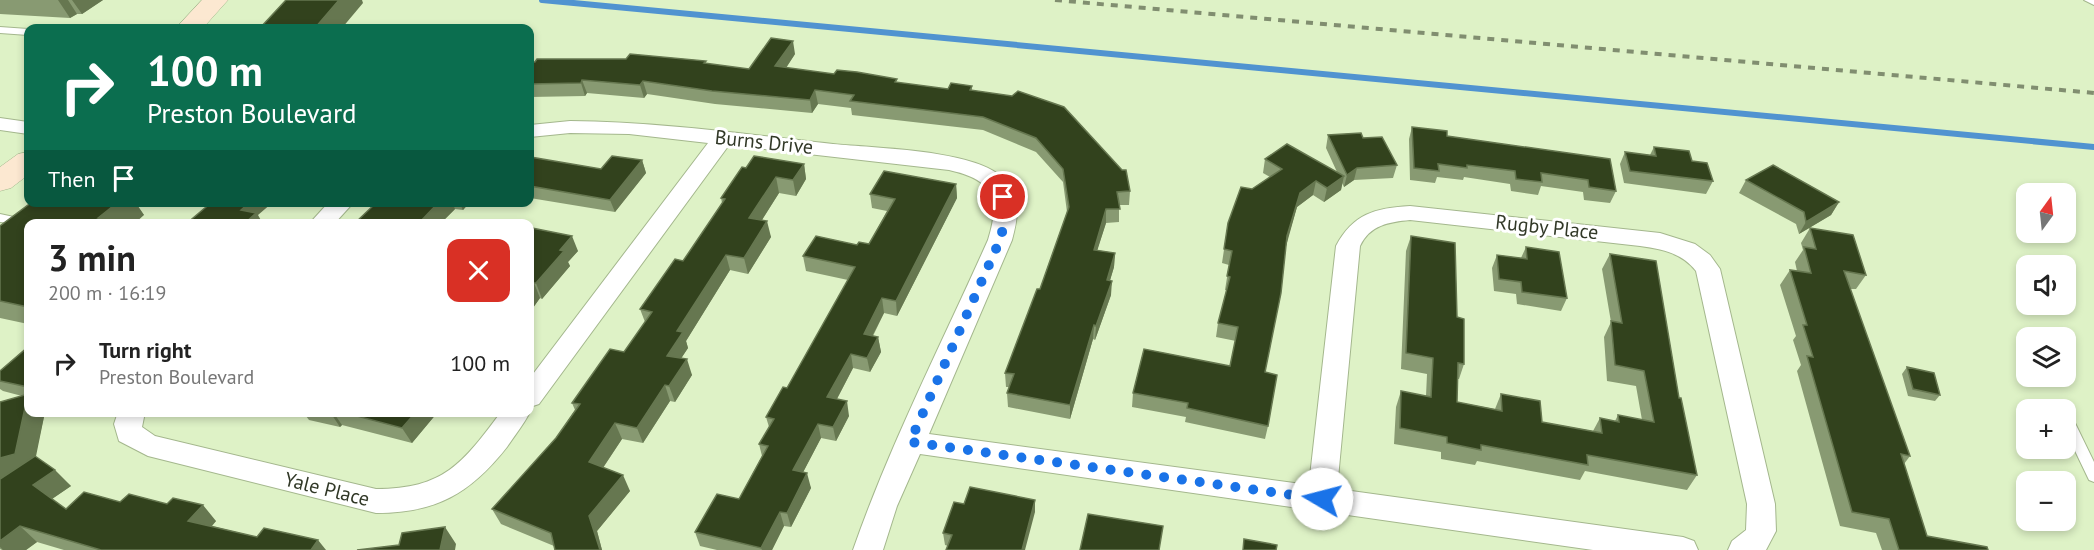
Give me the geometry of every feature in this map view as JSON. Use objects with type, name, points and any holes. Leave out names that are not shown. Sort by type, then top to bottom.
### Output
[{"type":"main road","points":[[193,24],[216,0]]},
{"type":"main road","points":[[0,181],[24,164]]},
{"type":"street","points":[[0,124],[24,127]]},
{"type":"street","name":"Burns Drive","points":[[534,131],[570,127],[619,127],[949,162],[965,166],[994,180],[1003,197],[1007,213],[1000,240],[910,442]]},
{"type":"street","points":[[534,391],[724,138]]},
{"type":"street","points":[[0,140],[24,139]]},
{"type":"street","points":[[325,219],[338,207]]},
{"type":"street","name":"Rugby Place","points":[[1322,499],[1347,246],[1358,228],[1378,217],[1410,213],[1621,235],[1677,244],[1690,250],[1708,269],[1763,518],[1763,528],[1757,542],[1743,550]]},
{"type":"street","name":"Yale Place","points":[[130,417],[129,433],[148,445],[376,501],[398,503],[436,494],[464,477],[487,453],[514,417]]},
{"type":"street","points":[[868,550],[883,506],[910,442],[1683,550]]},
{"type":"lane","points":[[2089,0],[2094,2]]},
{"type":"lane","points":[[0,30],[24,32]]},
{"type":"lane","points":[[0,233],[35,207]]},
{"type":"lane","points":[[0,218],[16,221]]},
{"type":"lane","points":[[2076,439],[2094,476]]},
{"type":"building","points":[[286,0],[339,0],[318,24],[264,24]]},
{"type":"building","points":[[771,38],[793,41],[775,66],[834,74],[837,70],[857,72],[897,79],[895,82],[948,89],[951,83],[972,86],[970,90],[1012,96],[1018,91],[1064,107],[1122,170],[1126,170],[1130,191],[1117,192],[1120,209],[1106,209],[1094,250],[1115,253],[1107,280],[1112,281],[1096,326],[1094,325],[1070,405],[1007,393],[1014,374],[1005,373],[1037,289],[1040,289],[1069,207],[1063,169],[1036,138],[983,117],[850,101],[854,95],[815,90],[810,100],[712,91],[643,81],[640,85],[582,80],[581,83],[534,84],[534,62],[537,59],[626,59],[630,54],[706,61],[704,63],[749,69]]},
{"type":"building","points":[[1412,127],[1447,131],[1447,136],[1610,159],[1616,191],[1589,187],[1588,180],[1541,173],[1542,182],[1516,179],[1515,171],[1467,165],[1467,168],[1438,164],[1439,171],[1414,168]]},
{"type":"building","points":[[1361,133],[1363,138],[1382,137],[1397,165],[1357,168],[1347,175],[1328,135]]},
{"type":"building","points":[[1287,144],[1344,176],[1327,188],[1316,181],[1300,193],[1287,236],[1281,293],[1265,372],[1277,375],[1268,426],[1187,408],[1188,403],[1133,393],[1144,349],[1230,366],[1238,327],[1218,323],[1230,277],[1227,276],[1232,251],[1224,249],[1228,223],[1241,187],[1252,189],[1282,169],[1265,159]]},
{"type":"building","points":[[1654,147],[1689,151],[1692,161],[1707,163],[1713,181],[1630,171],[1625,152],[1656,156]]},
{"type":"building","points":[[612,156],[642,160],[610,200],[534,187],[534,158],[601,169]]},
{"type":"building","points":[[754,156],[804,164],[793,180],[776,177],[749,218],[767,221],[744,258],[726,255],[677,331],[683,332],[667,356],[687,359],[669,386],[665,385],[637,428],[615,423],[589,462],[623,475],[589,516],[600,550],[555,550],[551,533],[492,509],[556,438],[580,404],[572,403],[610,349],[624,352],[652,312],[640,309],[675,259],[683,261],[725,199],[721,198],[742,167],[746,168]]},
{"type":"building","points":[[1773,165],[1839,202],[1806,222],[1804,212],[1746,180]]},
{"type":"building","points":[[884,171],[956,184],[896,301],[882,298],[864,334],[878,337],[867,358],[851,354],[827,397],[847,401],[833,427],[818,424],[793,470],[807,473],[787,513],[780,512],[761,548],[695,532],[717,494],[739,499],[768,446],[759,444],[774,419],[766,417],[783,387],[787,388],[855,267],[803,256],[816,236],[857,245],[859,242],[869,244],[895,199],[870,194]]},
{"type":"building","points":[[25,207],[112,207],[98,218],[102,219],[24,219],[24,306],[0,301],[0,226]]},
{"type":"building","points":[[206,207],[244,207],[241,210],[256,213],[249,219],[192,219]]},
{"type":"building","points":[[372,207],[434,207],[423,219],[359,219]]},
{"type":"building","points":[[534,228],[572,236],[560,250],[564,251],[534,283]]},
{"type":"building","points":[[1810,228],[1853,235],[1866,275],[1844,271],[1910,456],[1901,454],[1927,536],[1987,547],[1988,550],[1899,550],[1889,519],[1852,512],[1807,356],[1813,357],[1803,325],[1807,325],[1790,270],[1811,273],[1804,247],[1816,249]]},
{"type":"building","points":[[1411,236],[1455,243],[1457,317],[1464,319],[1464,364],[1458,363],[1457,402],[1502,411],[1501,394],[1540,401],[1542,422],[1602,433],[1600,418],[1619,422],[1618,415],[1654,422],[1644,371],[1615,365],[1611,321],[1622,323],[1610,254],[1656,261],[1679,398],[1681,398],[1697,475],[1587,455],[1588,465],[1481,445],[1481,450],[1447,443],[1447,437],[1400,428],[1401,391],[1431,397],[1433,358],[1406,353]]},
{"type":"building","points":[[1526,247],[1559,252],[1567,298],[1522,292],[1521,282],[1499,279],[1497,255],[1527,259]]},
{"type":"building","points":[[24,350],[24,386],[0,381],[0,371]]},
{"type":"building","points":[[1907,367],[1934,373],[1940,395],[1913,389]]},
{"type":"building","points":[[24,395],[24,412],[15,454],[0,458],[0,402]]},
{"type":"building","points":[[361,417],[412,417],[402,428]]},
{"type":"building","points":[[35,456],[55,470],[33,485],[66,509],[84,492],[120,502],[129,494],[167,504],[173,498],[203,505],[188,521],[257,537],[264,528],[318,540],[311,550],[101,550],[20,526],[0,541],[0,479]]},
{"type":"building","points":[[970,487],[1035,500],[1022,550],[946,550],[952,535],[943,533],[954,502],[964,504]]},
{"type":"building","points":[[1088,514],[1163,526],[1159,550],[1080,550]]},
{"type":"building","points":[[445,527],[440,550],[357,550],[399,545],[402,533]]},
{"type":"building","points":[[1244,539],[1277,545],[1276,550],[1243,550]]},
{"type":"waterway","points":[[542,0],[2094,147]]},
{"type":"railway","points":[[1055,0],[2094,93]]},
{"type":"route","points":[[1003,197],[1007,213],[1000,240],[910,442],[1322,499]]}]
